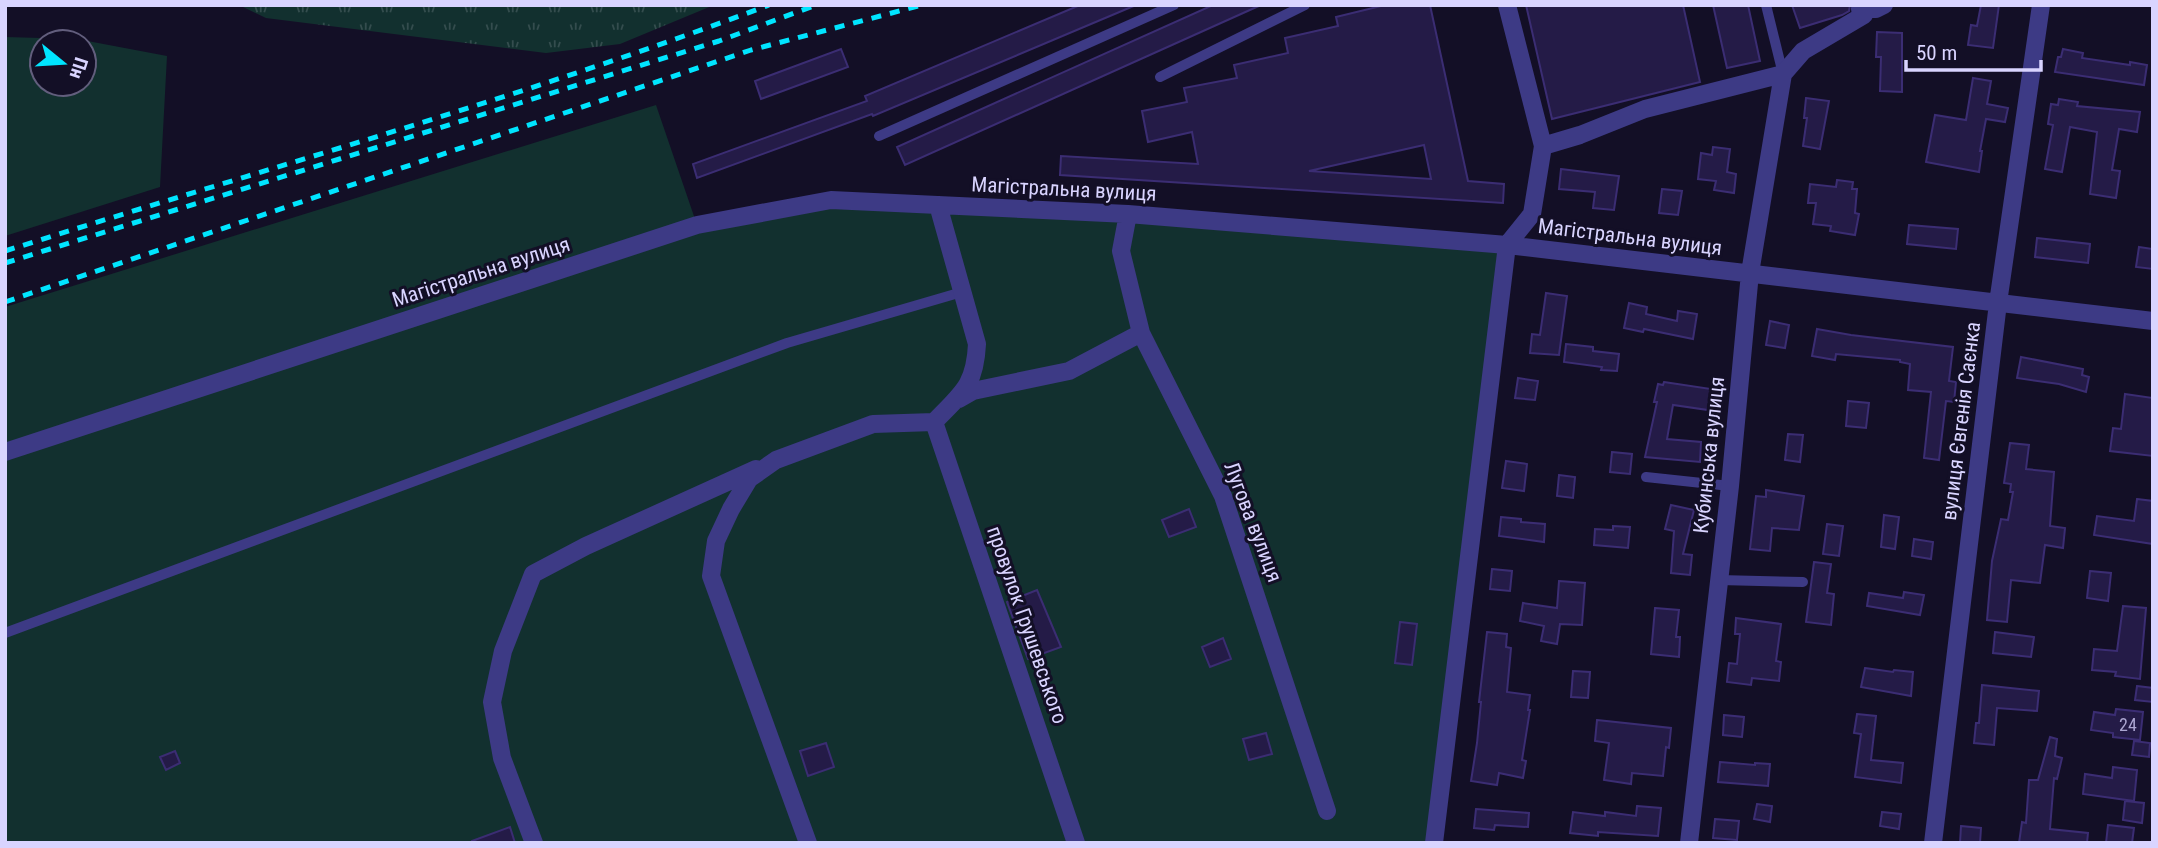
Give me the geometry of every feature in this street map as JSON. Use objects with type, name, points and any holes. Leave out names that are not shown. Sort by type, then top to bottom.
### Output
[{"type":"street","points":[[1433,843],[1507,245],[1532,214],[1543,146],[1507,5]]},
{"type":"street","points":[[1543,146],[1580,135],[1645,109],[1783,74],[1802,51],[1864,15],[1860,9],[1876,9],[1884,5]]},
{"type":"street","name":"вулиця Євгенія Саєнка","points":[[1933,843],[1998,303],[2041,5]]},
{"type":"street","name":"Кубинська вулиця","points":[[1689,843],[1730,486],[1750,273],[1783,74]]},
{"type":"street","name":"Магістральна вулиця","points":[[5,452],[697,225],[831,200],[1128,214],[1507,245],[2153,321]]},
{"type":"street","points":[[534,843],[502,758],[492,702],[503,651],[533,574],[776,460],[873,424],[934,422],[971,382],[976,364],[977,344],[938,205]]},
{"type":"street","name":"Лугова вулиця","points":[[1128,214],[1121,251],[1141,333],[1223,496],[1327,811]]},
{"type":"street","points":[[955,401],[973,391],[1069,371],[1141,333]]},
{"type":"street","name":"провулок Грушевського","points":[[934,422],[1076,843]]},
{"type":"street","points":[[776,460],[749,479],[730,509],[716,541],[711,576],[808,843]]},
{"type":"lane","points":[[879,136],[1174,5]]},
{"type":"lane","points":[[1160,77],[1305,5]]},
{"type":"lane","points":[[1766,5],[1783,74]]},
{"type":"lane","points":[[5,633],[786,343],[962,292]]},
{"type":"lane","points":[[1646,477],[1730,486]]},
{"type":"lane","points":[[1719,580],[1803,582]]},
{"type":"green space","points":[[239,5],[714,5],[620,44],[546,53],[266,18]]},
{"type":"green space","points":[[5,37],[28,38],[28,98],[98,98],[98,43],[167,56],[160,187],[5,236]]},
{"type":"green space","points":[[656,105],[697,225],[831,200],[1507,245],[1434,843],[5,843],[5,307]]},
{"type":"building","points":[[1080,5],[1136,5],[873,116],[872,114],[697,178],[693,164],[867,101],[865,96]]},
{"type":"building","points":[[1213,5],[1261,5],[905,165],[897,147]]},
{"type":"building","points":[[1385,5],[1430,5],[1468,181],[1504,184],[1503,203],[1060,175],[1061,156],[1198,164],[1192,132],[1148,142],[1142,111],[1187,102],[1184,88],[1237,78],[1234,65],[1288,53],[1285,38],[1338,26],[1336,17]],"holes":[[[1424,145],[1431,179],[1309,171]]]},
{"type":"building","points":[[1526,5],[1683,5],[1700,82],[1552,119]]},
{"type":"building","points":[[1713,5],[1748,5],[1760,61],[1727,68]]},
{"type":"building","points":[[1792,5],[1850,5],[1849,11],[1842,15],[1800,28]]},
{"type":"building","points":[[1981,5],[1999,5],[1993,48],[1968,45],[1971,25],[1977,26]]},
{"type":"building","points":[[1877,32],[1902,33],[1902,92],[1880,91],[1881,57],[1876,57]]},
{"type":"building","points":[[841,49],[848,67],[761,99],[755,81]]},
{"type":"building","points":[[2063,49],[2083,53],[2082,58],[2147,65],[2144,85],[2055,72]]},
{"type":"building","points":[[1973,78],[1991,81],[1987,104],[2008,108],[2005,122],[1986,119],[1979,172],[1926,162],[1935,115],[1966,120]]},
{"type":"building","points":[[1806,98],[1829,101],[1820,149],[1803,146],[1807,118],[1804,118]]},
{"type":"building","points":[[2059,99],[2078,102],[2077,106],[2140,112],[2137,132],[2119,129],[2112,170],[2120,171],[2116,198],[2090,194],[2097,132],[2070,127],[2062,172],[2045,169],[2053,125],[2048,124],[2051,104],[2058,105]]},
{"type":"building","points":[[1713,147],[1730,149],[1727,172],[1736,174],[1734,193],[1714,190],[1716,181],[1698,179],[1701,153],[1712,155]]},
{"type":"building","points":[[1561,169],[1619,176],[1614,210],[1593,208],[1595,192],[1559,189]]},
{"type":"building","points":[[1837,180],[1853,182],[1852,189],[1857,189],[1855,213],[1859,214],[1855,235],[1830,231],[1831,226],[1813,224],[1816,203],[1808,203],[1810,184],[1836,187]]},
{"type":"building","points":[[1662,189],[1682,191],[1678,215],[1659,213]]},
{"type":"building","points":[[1909,225],[1958,229],[1956,249],[1907,244]]},
{"type":"building","points":[[2037,238],[2090,244],[2088,263],[2035,257]]},
{"type":"building","points":[[2139,247],[2153,249],[2153,269],[2136,267]]},
{"type":"building","points":[[1546,293],[1567,296],[1559,355],[1530,353],[1532,334],[1540,335]]},
{"type":"building","points":[[1629,303],[1647,307],[1646,314],[1677,321],[1678,311],[1697,314],[1693,339],[1644,329],[1643,332],[1624,328]]},
{"type":"building","points":[[1770,321],[1789,325],[1785,348],[1766,345]]},
{"type":"building","points":[[1817,329],[1953,347],[1949,381],[1956,382],[1954,402],[1946,401],[1939,460],[1924,458],[1931,392],[1908,390],[1910,364],[1900,360],[1836,354],[1835,360],[1812,356]]},
{"type":"building","points":[[1566,344],[1619,354],[1617,371],[1564,362]]},
{"type":"building","points":[[2021,357],[2083,369],[2082,375],[2089,377],[2086,392],[2059,384],[2017,378]]},
{"type":"building","points":[[1518,378],[1538,381],[1535,400],[1515,398]]},
{"type":"building","points":[[1664,382],[1711,389],[1708,410],[1673,405],[1667,439],[1701,442],[1700,462],[1645,457],[1657,402],[1654,402],[1658,384],[1663,385]]},
{"type":"building","points":[[2125,394],[2153,398],[2153,456],[2110,451],[2113,428],[2121,429]]},
{"type":"building","points":[[1848,401],[1869,403],[1866,428],[1846,426]]},
{"type":"building","points":[[1788,434],[1803,435],[1800,462],[1785,460]]},
{"type":"building","points":[[2010,443],[2029,445],[2026,469],[2054,472],[2050,526],[2065,528],[2063,548],[2045,545],[2040,583],[2011,580],[2007,622],[1987,620],[1992,561],[2001,519],[2008,520],[2013,492],[2010,492],[2011,484],[2004,483]]},
{"type":"building","points":[[1612,452],[1632,454],[1630,474],[1610,472]]},
{"type":"building","points":[[1506,461],[1527,464],[1524,491],[1502,488]]},
{"type":"building","points":[[1559,475],[1575,477],[1573,498],[1557,496]]},
{"type":"building","points":[[1766,490],[1804,496],[1799,530],[1772,528],[1770,551],[1750,549],[1756,496],[1766,497]]},
{"type":"building","points":[[2137,499],[2153,501],[2153,544],[2094,535],[2097,516],[2134,521]]},
{"type":"building","points":[[1671,505],[1694,510],[1683,554],[1692,555],[1690,575],[1671,573],[1674,531],[1665,529]]},
{"type":"building","points":[[1189,509],[1196,527],[1169,537],[1162,520]]},
{"type":"building","points":[[1884,515],[1899,517],[1895,549],[1881,547]]},
{"type":"building","points":[[1501,517],[1545,524],[1544,542],[1499,536]]},
{"type":"building","points":[[1827,524],[1843,526],[1839,556],[1823,554]]},
{"type":"building","points":[[1613,526],[1630,527],[1628,548],[1594,545],[1595,529],[1613,530]]},
{"type":"building","points":[[1914,539],[1933,542],[1931,559],[1912,556]]},
{"type":"building","points":[[1814,562],[1831,564],[1827,593],[1834,594],[1831,625],[1806,622]]},
{"type":"building","points":[[1492,569],[1512,571],[1510,591],[1490,589]]},
{"type":"building","points":[[2090,571],[2111,573],[2108,601],[2087,598]]},
{"type":"building","points":[[1559,581],[1585,583],[1582,625],[1560,624],[1557,644],[1541,641],[1544,626],[1520,621],[1523,603],[1557,608]]},
{"type":"building","points":[[1037,590],[1061,647],[1028,659],[1007,602]]},
{"type":"building","points":[[1904,592],[1924,595],[1920,615],[1867,606],[1869,593],[1903,598]]},
{"type":"building","points":[[2123,606],[2146,608],[2140,679],[2115,676],[2116,672],[2092,670],[2094,649],[2117,651]]},
{"type":"building","points":[[1655,608],[1679,610],[1676,637],[1680,637],[1679,657],[1651,654]]},
{"type":"building","points":[[1736,618],[1781,624],[1776,661],[1781,662],[1779,681],[1752,678],[1751,685],[1727,682],[1729,663],[1737,664],[1740,634],[1735,634]]},
{"type":"building","points":[[1400,622],[1417,624],[1412,665],[1395,663]]},
{"type":"building","points":[[1487,632],[1507,634],[1506,647],[1511,648],[1507,692],[1530,695],[1522,760],[1526,761],[1523,778],[1499,773],[1497,785],[1471,781]]},
{"type":"building","points":[[1995,632],[2034,637],[2031,657],[1993,653]]},
{"type":"building","points":[[1223,638],[1231,659],[1210,667],[1202,647]]},
{"type":"building","points":[[1865,668],[1913,672],[1911,696],[1861,687]]},
{"type":"building","points":[[1573,671],[1590,672],[1588,698],[1571,697]]},
{"type":"building","points":[[1982,685],[2039,691],[2037,711],[1997,708],[1994,745],[1974,743],[1976,723],[1979,723]]},
{"type":"building","points":[[2137,686],[2153,688],[2153,702],[2135,700]]},
{"type":"building","points":[[2116,709],[2143,712],[2140,740],[2113,737],[2113,733],[2091,730],[2094,712],[2115,715]]},
{"type":"building","points":[[1857,714],[1876,716],[1871,760],[1903,763],[1901,783],[1855,777],[1861,734],[1854,733]]},
{"type":"building","points":[[1724,715],[1744,717],[1742,737],[1723,735]]},
{"type":"building","points":[[1597,720],[1671,728],[1663,776],[1632,773],[1631,784],[1604,780],[1609,743],[1595,741]]},
{"type":"building","points":[[1266,733],[1272,754],[1249,760],[1243,739]]},
{"type":"building","points":[[2050,737],[2057,739],[2055,756],[2062,758],[2057,779],[2054,778],[2050,829],[2088,833],[2087,843],[2019,843],[2022,822],[2026,823],[2029,780],[2038,780]]},
{"type":"building","points":[[2134,741],[2150,743],[2149,757],[2132,755]]},
{"type":"building","points":[[826,743],[834,767],[808,776],[800,751]]},
{"type":"building","points":[[175,751],[180,763],[166,770],[160,757]]},
{"type":"building","points":[[1720,762],[1770,764],[1768,786],[1718,782]]},
{"type":"building","points":[[2113,767],[2137,770],[2134,801],[2083,794],[2085,774],[2112,778]]},
{"type":"building","points":[[2125,801],[2144,803],[2142,823],[2123,820]]},
{"type":"building","points":[[1757,804],[1772,806],[1770,822],[1754,819]]},
{"type":"building","points":[[1637,806],[1661,808],[1658,836],[1570,833],[1573,812],[1636,816]]},
{"type":"building","points":[[1476,809],[1529,813],[1528,827],[1495,825],[1494,830],[1474,828]]},
{"type":"building","points":[[1882,812],[1901,814],[1899,829],[1880,826]]},
{"type":"building","points":[[1715,819],[1739,821],[1737,840],[1713,838]]},
{"type":"building","points":[[2108,825],[2134,828],[2132,843],[2106,843]]},
{"type":"building","points":[[1961,826],[1981,828],[1980,843],[1960,843]]},
{"type":"building","points":[[510,827],[515,843],[472,843],[472,841]]},
{"type":"railway","points":[[5,251],[485,103],[769,5]]},
{"type":"railway","points":[[5,263],[719,41],[816,5]]},
{"type":"railway","points":[[5,302],[751,50],[922,5]]}]
